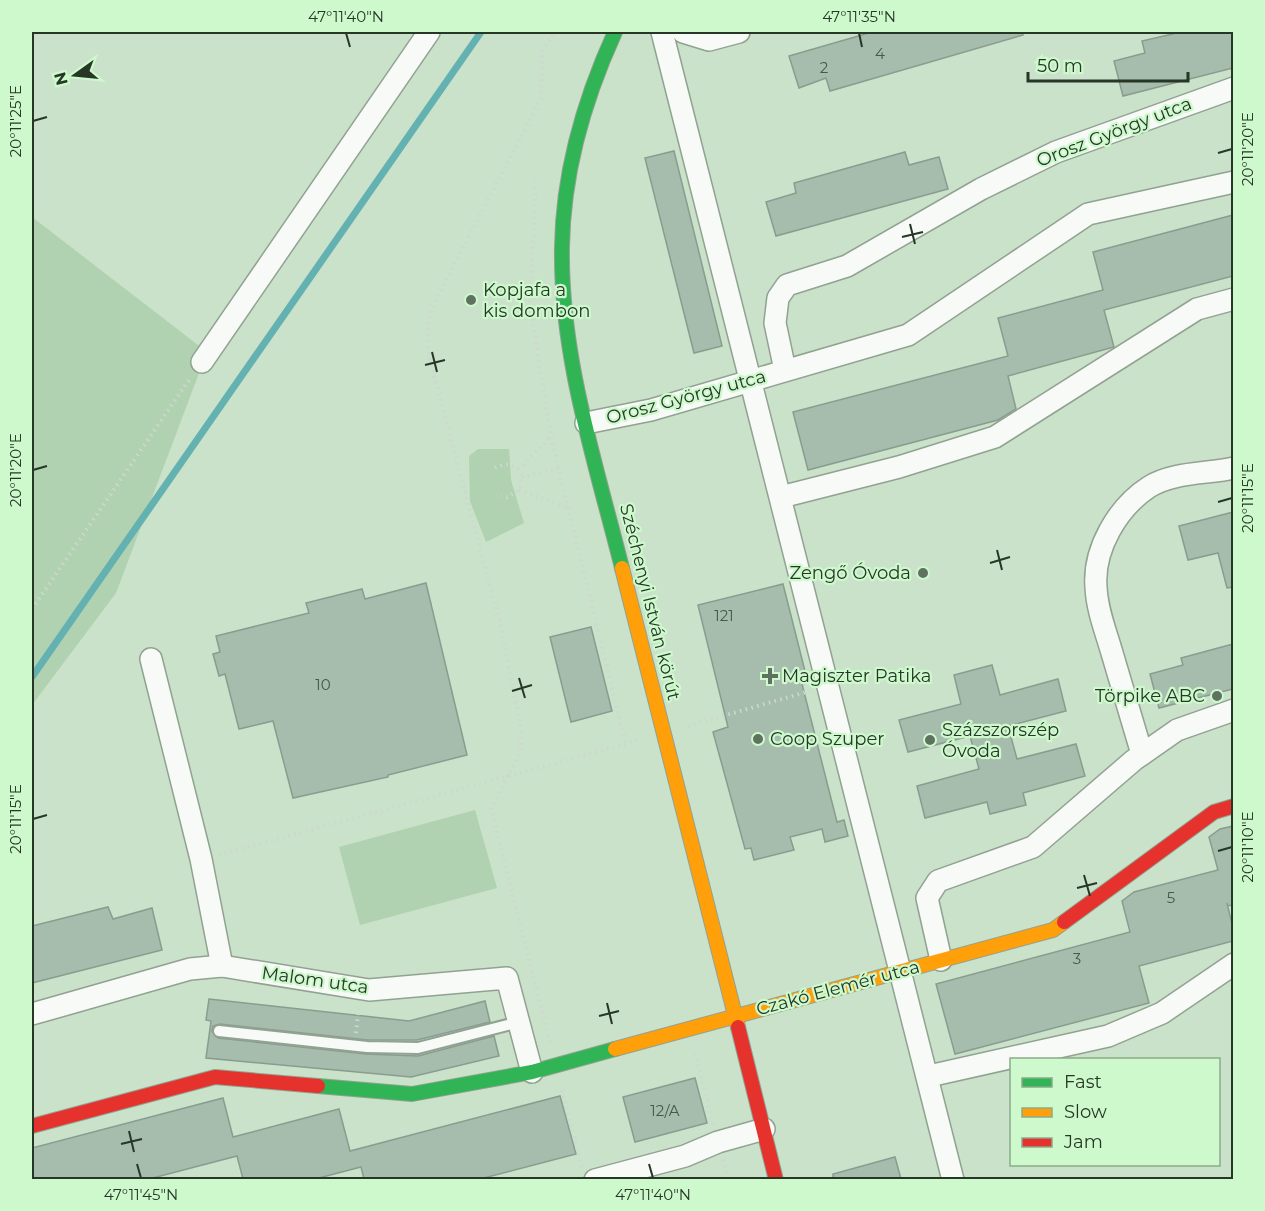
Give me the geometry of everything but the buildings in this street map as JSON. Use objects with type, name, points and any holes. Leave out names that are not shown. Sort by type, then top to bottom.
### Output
[{"type":"street","points":[[202,362],[429,32]]},
{"type":"street","name":"Széchenyi István körút","points":[[615,32],[583,108],[567,174],[562,236],[566,318],[586,423],[776,1179]]},
{"type":"street","points":[[662,32],[954,1179]]},
{"type":"street","points":[[683,32],[710,40],[739,32]]},
{"type":"street","name":"Orosz György utca","points":[[785,370],[775,323],[777,298],[787,285],[847,266],[981,189],[1056,152],[1233,88]]},
{"type":"street","name":"Orosz György utca","points":[[586,423],[651,410],[908,335],[1088,214],[1233,182]]},
{"type":"street","points":[[781,497],[899,467],[995,437],[1197,309],[1233,299]]},
{"type":"street","points":[[1142,754],[1102,619],[1095,586],[1098,560],[1108,534],[1125,506],[1151,486],[1181,476],[1233,468]]},
{"type":"street","points":[[151,659],[201,860],[222,966]]},
{"type":"street","name":"Czakó Elemér utca","points":[[941,960],[927,898],[938,881],[1033,847],[1142,754],[1178,730],[1233,710]]},
{"type":"street","name":"Czakó Elemér utca","points":[[735,1017],[1053,930],[1214,812],[1233,806]]},
{"type":"street","points":[[929,1076],[1108,1036],[1162,1013],[1233,964]]},
{"type":"street","name":"Malom utca","points":[[32,1014],[190,969],[222,966],[369,990],[507,978],[532,1072]]},
{"type":"street","points":[[32,1126],[215,1077],[412,1094],[532,1072],[735,1017]]},
{"type":"street","points":[[589,1174],[685,1156],[718,1142],[764,1129]]},
{"type":"lane","points":[[219,1031],[367,1047],[418,1048],[519,1022]]},
{"type":"path","points":[[554,32],[542,53],[541,98],[431,310],[427,332],[429,356],[501,627],[522,733],[520,752],[491,809],[556,1066],[589,1174]]},
{"type":"path","points":[[536,182],[530,305],[558,469],[626,745]]},
{"type":"path","points":[[32,609],[202,362]]},
{"type":"path","points":[[518,469],[551,436]]},
{"type":"path","points":[[495,468],[508,464],[518,469],[522,477],[519,490],[507,497],[501,496]]},
{"type":"path","points":[[522,477],[558,469]]},
{"type":"path","points":[[519,490],[568,508]]},
{"type":"path","points":[[201,860],[626,745],[663,732],[705,723],[829,686]]},
{"type":"path","points":[[688,1028],[728,1179]]},
{"type":"green space","points":[[32,217],[207,352],[116,593],[32,705]]},
{"type":"green space","points":[[478,449],[509,449],[511,480],[524,523],[486,542],[470,501],[469,456]]},
{"type":"green space","points":[[475,810],[497,888],[360,925],[339,847]]},
{"type":"waterway","points":[[32,677],[481,32]]},
{"type":"traffic: fast","points":[[615,32],[594,84],[577,136],[566,191],[562,247],[563,288],[573,369],[622,568]]},
{"type":"traffic: fast","points":[[318,1086],[412,1094],[532,1072],[615,1049]]},
{"type":"traffic: slow","points":[[622,568],[738,1027]]},
{"type":"traffic: slow","points":[[615,1049],[1053,930],[1064,922]]},
{"type":"traffic: jam","points":[[1064,922],[1214,812],[1234,806]]},
{"type":"traffic: jam","points":[[738,1027],[776,1180]]},
{"type":"traffic: jam","points":[[32,1126],[215,1077],[318,1086]]},
{"type":"place","name":"Kopjafa a kis dombon","points":[[471,300]]},
{"type":"place","name":"Zengő Óvoda","points":[[923,573]]},
{"type":"place","name":"Magiszter Patika","points":[[770,676]]},
{"type":"place","name":"Törpike ABC","points":[[1217,696]]},
{"type":"place","name":"Coop Szuper","points":[[758,739]]},
{"type":"place","name":"Százszorszép Óvoda","points":[[930,740]]}]
